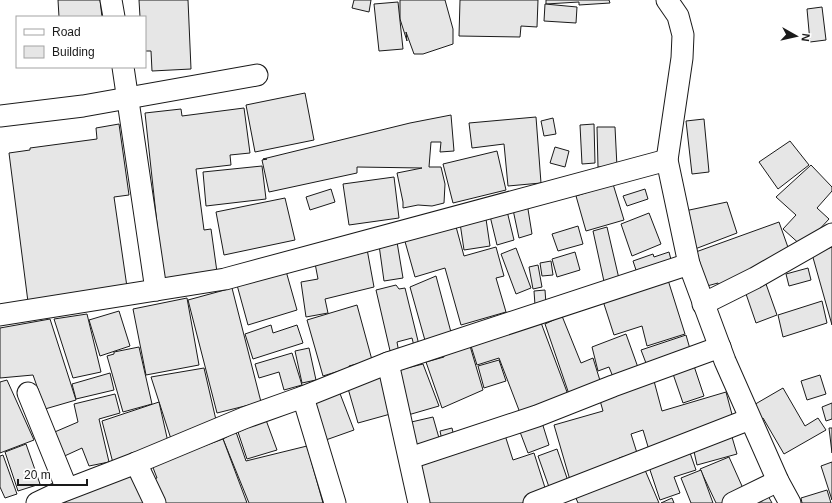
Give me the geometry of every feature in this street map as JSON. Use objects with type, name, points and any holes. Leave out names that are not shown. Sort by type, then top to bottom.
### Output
[{"type":"street","points":[[111,0],[114,16]]},
{"type":"street","points":[[672,8],[683,35],[682,58],[667,160],[689,264],[703,304],[750,419],[778,481],[790,503]]},
{"type":"street","points":[[123,68],[156,290]]},
{"type":"street","points":[[0,116],[82,106],[257,75]]},
{"type":"street","points":[[0,315],[225,279],[667,160]]},
{"type":"street","points":[[703,304],[755,278],[832,234]]},
{"type":"street","points":[[36,503],[62,495],[244,418],[303,397],[388,363],[689,264]]},
{"type":"street","points":[[410,458],[537,416],[613,386],[720,347]]},
{"type":"street","points":[[388,363],[419,503]]},
{"type":"street","points":[[28,393],[62,495]]},
{"type":"street","points":[[303,397],[335,503]]},
{"type":"street","points":[[534,503],[750,419]]},
{"type":"street","points":[[136,463],[155,503]]},
{"type":"street","points":[[733,503],[778,481]]},
{"type":"building","points":[[58,0],[100,0],[102,16],[59,16]]},
{"type":"building","points":[[139,0],[188,0],[191,69],[152,71],[151,51],[146,51],[146,16],[140,16]]},
{"type":"building","points":[[354,0],[371,0],[369,12],[352,8]]},
{"type":"building","points":[[400,0],[445,0],[453,29],[453,44],[423,54],[414,54],[406,32],[407,41],[400,19]]},
{"type":"building","points":[[460,0],[538,0],[537,27],[521,26],[520,37],[459,36]]},
{"type":"building","points":[[546,0],[609,0],[610,3],[579,5],[579,2],[546,4]]},
{"type":"building","points":[[398,2],[403,49],[379,51],[374,4]]},
{"type":"building","points":[[545,4],[577,7],[576,23],[544,21]]},
{"type":"building","points":[[822,7],[826,40],[810,42],[807,9]]},
{"type":"building","points":[[305,93],[314,140],[255,152],[246,105]]},
{"type":"building","points":[[244,108],[250,153],[230,155],[231,165],[196,169],[204,230],[211,229],[217,272],[163,279],[145,113],[181,109],[182,116]]},
{"type":"building","points":[[451,115],[454,151],[440,152],[441,142],[431,142],[429,167],[441,167],[445,184],[444,203],[432,206],[418,205],[403,208],[397,173],[422,168],[357,167],[357,173],[269,192],[262,160],[267,159],[263,159],[410,123]]},
{"type":"building","points":[[536,117],[541,183],[508,186],[504,144],[472,148],[469,123]]},
{"type":"building","points":[[553,118],[556,134],[544,136],[541,121]]},
{"type":"building","points":[[704,119],[709,172],[692,174],[686,121]]},
{"type":"building","points":[[119,124],[129,195],[114,197],[127,287],[28,302],[9,153],[30,150],[30,148],[97,139],[96,128]]},
{"type":"building","points":[[594,124],[595,163],[582,164],[580,125]]},
{"type":"building","points":[[597,127],[615,127],[617,167],[598,167]]},
{"type":"building","points":[[790,141],[809,165],[778,189],[759,162]]},
{"type":"building","points":[[555,147],[569,151],[565,167],[550,163]]},
{"type":"building","points":[[497,151],[506,190],[453,203],[443,164]]},
{"type":"building","points":[[811,165],[832,187],[832,191],[817,208],[829,219],[803,247],[783,229],[796,215],[776,197]]},
{"type":"building","points":[[262,166],[266,199],[206,206],[203,172]]},
{"type":"building","points":[[394,177],[399,218],[349,225],[343,184]]},
{"type":"building","points":[[613,184],[624,220],[586,231],[576,196]]},
{"type":"building","points":[[331,189],[335,202],[310,210],[306,197]]},
{"type":"building","points":[[645,189],[648,199],[627,206],[623,196]]},
{"type":"building","points":[[285,198],[295,240],[224,255],[216,212]]},
{"type":"building","points":[[727,202],[737,233],[695,249],[680,212]]},
{"type":"building","points":[[527,203],[532,234],[519,238],[512,205]]},
{"type":"building","points":[[507,211],[514,240],[497,245],[490,216]]},
{"type":"building","points":[[649,213],[661,244],[632,256],[621,224]]},
{"type":"building","points":[[486,219],[490,246],[464,250],[460,223]]},
{"type":"building","points":[[779,222],[790,253],[722,293],[718,283],[707,286],[693,253]]},
{"type":"building","points":[[455,223],[464,256],[496,247],[504,276],[496,278],[506,312],[461,325],[445,268],[415,277],[404,238]]},
{"type":"building","points":[[578,226],[583,244],[558,251],[552,234]]},
{"type":"building","points":[[607,227],[620,283],[605,286],[593,231]]},
{"type":"building","points":[[397,242],[403,278],[384,281],[379,245]]},
{"type":"building","points":[[832,247],[832,325],[812,254]]},
{"type":"building","points":[[516,248],[531,288],[516,294],[501,254]]},
{"type":"building","points":[[367,249],[374,287],[325,299],[328,313],[306,317],[301,282],[318,279],[314,258]]},
{"type":"building","points":[[575,252],[580,270],[557,277],[552,259]]},
{"type":"building","points":[[669,252],[673,267],[639,279],[633,261],[653,254],[654,257]]},
{"type":"building","points":[[551,261],[553,275],[542,276],[540,263]]},
{"type":"building","points":[[538,265],[542,287],[533,289],[529,267]]},
{"type":"building","points":[[808,268],[811,280],[789,286],[786,274]]},
{"type":"building","points":[[286,271],[297,310],[248,325],[237,285]]},
{"type":"building","points":[[436,276],[452,336],[426,344],[410,287]]},
{"type":"building","points":[[668,280],[685,334],[647,346],[642,326],[614,335],[603,301]]},
{"type":"building","points":[[766,284],[777,315],[756,323],[745,291]]},
{"type":"building","points":[[396,285],[399,289],[405,288],[419,345],[414,346],[412,338],[397,342],[399,353],[391,355],[376,290]]},
{"type":"building","points":[[232,288],[261,402],[217,413],[188,300]]},
{"type":"building","points":[[545,290],[546,304],[535,305],[534,291]]},
{"type":"building","points":[[187,298],[199,365],[146,375],[133,309]]},
{"type":"building","points":[[822,301],[827,323],[783,337],[778,315]]},
{"type":"building","points":[[357,305],[372,360],[349,366],[349,368],[323,376],[307,320]]},
{"type":"building","points":[[119,311],[130,346],[100,356],[89,320]]},
{"type":"building","points":[[87,314],[101,372],[73,378],[54,319]]},
{"type":"building","points":[[562,316],[581,363],[593,358],[602,387],[571,400],[545,324]]},
{"type":"building","points":[[50,319],[76,400],[45,409],[33,375],[0,378],[0,328]]},
{"type":"building","points":[[540,320],[570,400],[522,418],[499,358],[477,365],[471,346]]},
{"type":"building","points":[[271,325],[273,333],[297,325],[303,343],[253,359],[245,334]]},
{"type":"building","points":[[626,334],[640,373],[615,382],[609,367],[598,371],[592,347]]},
{"type":"building","points":[[686,335],[692,356],[649,371],[641,350]]},
{"type":"building","points":[[470,346],[483,390],[442,408],[426,362],[444,357],[444,355]]},
{"type":"building","points":[[139,347],[152,404],[123,412],[107,356],[114,354],[114,352]]},
{"type":"building","points":[[309,348],[316,380],[302,383],[295,351]]},
{"type":"building","points":[[292,353],[302,385],[284,390],[279,372],[259,378],[255,364]]},
{"type":"building","points":[[499,360],[506,381],[484,388],[478,366]]},
{"type":"building","points":[[693,363],[704,396],[683,403],[672,371]]},
{"type":"building","points":[[423,364],[439,406],[408,415],[395,371]]},
{"type":"building","points":[[204,368],[216,420],[171,439],[151,377]]},
{"type":"building","points":[[110,373],[114,390],[76,399],[72,384]]},
{"type":"building","points":[[385,373],[394,413],[358,423],[347,385]]},
{"type":"building","points":[[820,375],[826,394],[807,400],[801,381]]},
{"type":"building","points":[[7,380],[34,440],[0,453],[0,382]]},
{"type":"building","points":[[654,381],[662,411],[726,392],[734,422],[649,450],[643,430],[631,434],[637,453],[619,458],[621,466],[570,480],[554,425],[603,411],[599,397]]},
{"type":"building","points":[[783,388],[805,426],[818,418],[826,430],[784,454],[763,418],[760,420],[752,406]]},
{"type":"building","points":[[339,391],[354,430],[323,441],[308,400]]},
{"type":"building","points":[[115,394],[120,413],[99,419],[109,462],[89,466],[82,448],[58,459],[50,434],[78,422],[74,404]]},
{"type":"building","points":[[159,402],[168,442],[113,463],[102,421]]},
{"type":"building","points":[[832,403],[832,419],[826,421],[822,407]]},
{"type":"building","points":[[540,416],[549,445],[528,453],[517,424]]},
{"type":"building","points":[[433,417],[441,445],[415,453],[407,423]]},
{"type":"building","points":[[266,420],[277,450],[247,459],[238,432]]},
{"type":"building","points":[[452,428],[455,441],[443,445],[440,431]]},
{"type":"building","points":[[829,428],[832,428],[832,453]]},
{"type":"building","points":[[503,429],[513,460],[534,453],[547,494],[522,503],[429,503],[413,460]]},
{"type":"building","points":[[236,432],[246,461],[307,446],[323,503],[249,503],[223,439]]},
{"type":"building","points":[[732,437],[737,454],[697,465],[693,447]]},
{"type":"building","points":[[223,439],[247,503],[162,503],[151,480],[157,478],[152,465]]},
{"type":"building","points":[[26,444],[40,484],[18,491],[5,452]]},
{"type":"building","points":[[688,447],[696,470],[674,477],[680,493],[660,500],[647,461]]},
{"type":"building","points":[[557,449],[568,481],[549,487],[538,456]]},
{"type":"building","points":[[3,455],[17,494],[5,498],[0,487],[0,456]]},
{"type":"building","points":[[729,457],[746,495],[728,503],[716,503],[700,469]]},
{"type":"building","points":[[832,462],[832,500],[821,466]]},
{"type":"building","points":[[642,463],[659,503],[578,503],[573,491]]},
{"type":"building","points":[[701,470],[713,503],[691,503],[681,478]]},
{"type":"building","points":[[133,471],[151,503],[65,503],[63,498]]},
{"type":"building","points":[[827,490],[831,503],[802,503],[801,498]]},
{"type":"building","points":[[766,492],[772,503],[742,503]]},
{"type":"building","points":[[672,498],[674,503],[661,503]]}]
